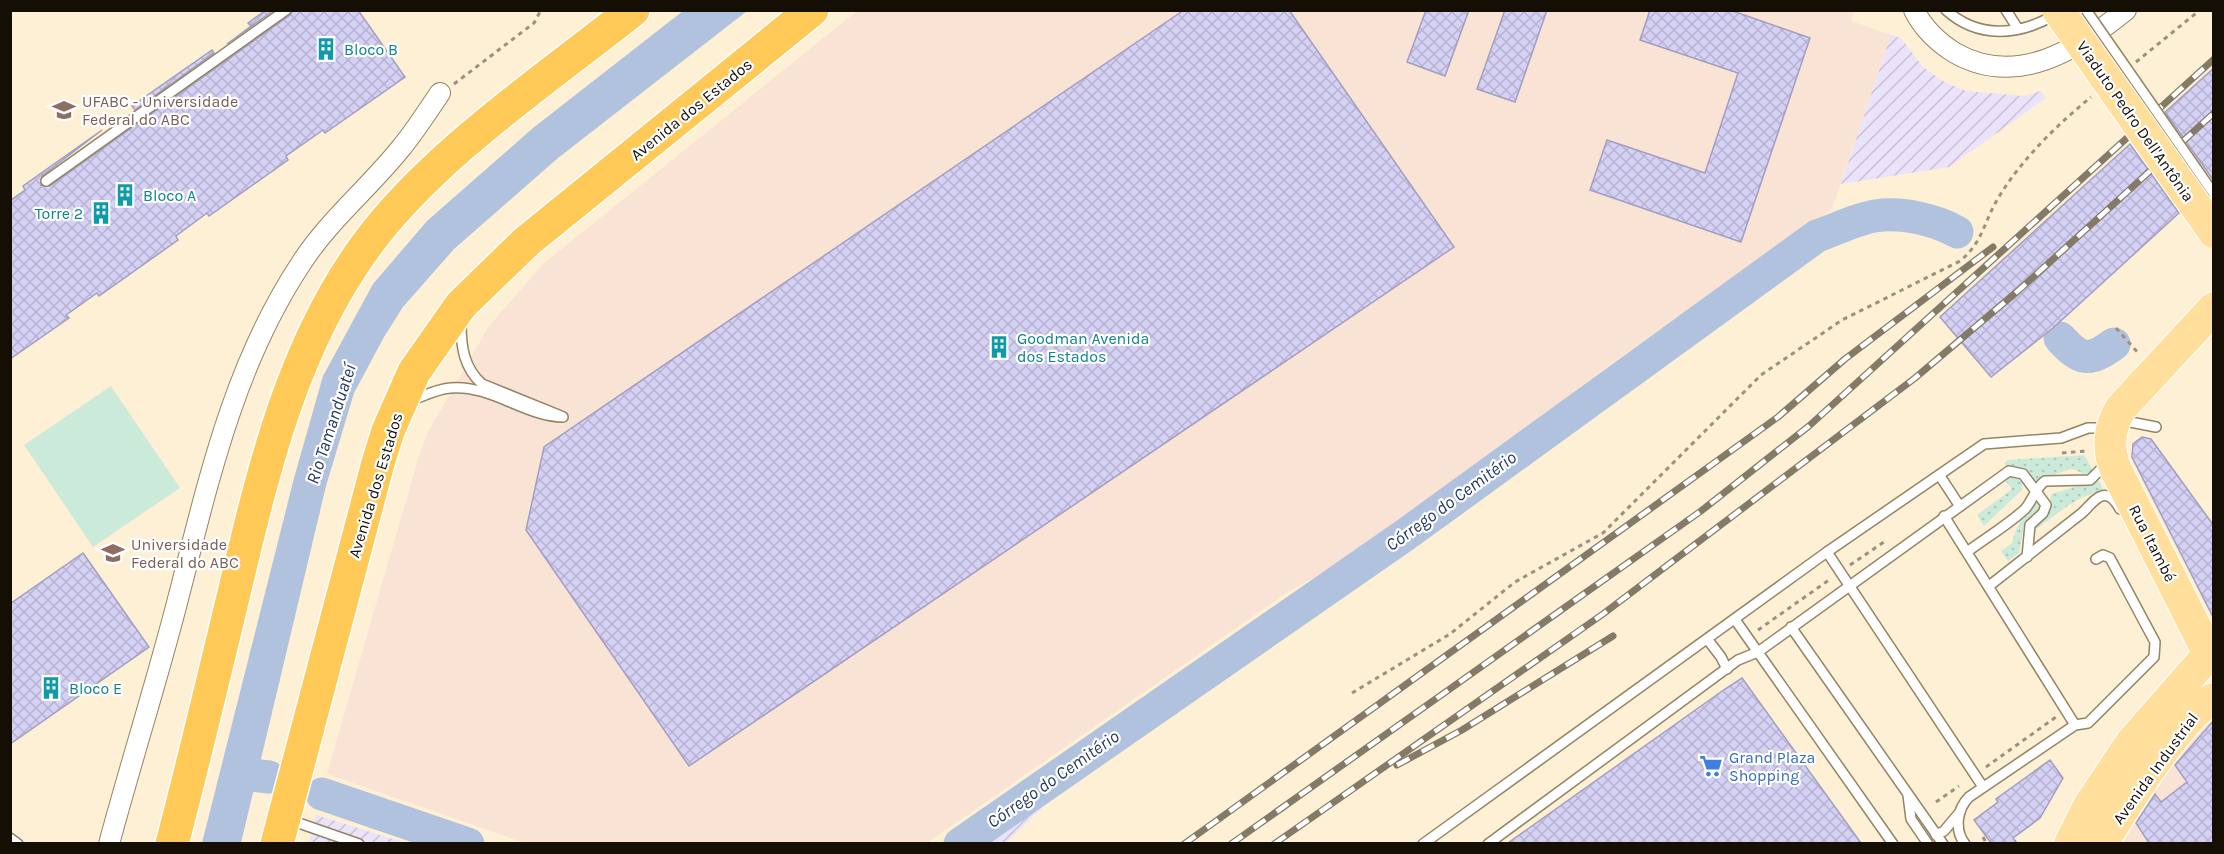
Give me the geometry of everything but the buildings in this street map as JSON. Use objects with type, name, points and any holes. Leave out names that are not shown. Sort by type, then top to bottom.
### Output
[{"type":"highway","points":[[172,843],[251,520],[275,434],[300,360],[332,297],[366,246],[416,188],[481,131],[633,10]]},
{"type":"highway","name":"Avenida dos Estados","points":[[280,831],[378,463],[398,406],[414,372],[461,305],[526,242],[812,10]]},
{"type":"main road","name":"Viaduto Pedro Dell'Antônia","points":[[2060,10],[2214,232]]},
{"type":"main road","points":[[2113,435],[2121,408],[2214,308]]},
{"type":"main road","name":"Rua Itambé","points":[[2113,435],[2141,519],[2211,654]]},
{"type":"main road","points":[[2205,704],[2211,654]]},
{"type":"main road","name":"Avenida Industrial","points":[[2070,843],[2090,806],[2131,743],[2211,654]]},
{"type":"main road","name":"Avenida Industrial","points":[[2102,843],[2143,779],[2205,704]]},
{"type":"street","points":[[1914,10],[1930,33],[1946,47],[1964,58],[2005,67],[2048,60],[2068,51],[2126,10]]},
{"type":"street","points":[[109,843],[177,601],[210,470],[244,373],[300,266],[323,232],[400,149],[440,93]]},
{"type":"lane","points":[[46,181],[286,10]]},
{"type":"lane","points":[[1946,10],[1968,26],[1999,33],[2037,25],[2060,10]]},
{"type":"lane","points":[[2006,10],[2018,29]]},
{"type":"lane","name":"Viaduto Pedro Dell'Antônia","points":[[2086,10],[2214,194]]},
{"type":"lane","points":[[398,406],[435,392],[459,388],[479,391],[544,415],[563,417],[482,384],[473,375],[467,366],[463,350],[461,305]]},
{"type":"lane","points":[[1422,843],[1736,621],[1827,552],[1988,442],[2061,438],[2088,428],[2113,435],[2156,428]]},
{"type":"lane","points":[[1967,552],[2000,526],[2009,524],[2028,506],[2035,493],[2045,482],[2092,479],[2113,435]]},
{"type":"lane","points":[[1488,843],[1727,669],[1758,652],[2009,471],[2023,474],[2046,505],[2043,513],[2030,525],[2026,557]]},
{"type":"lane","points":[[1940,476],[1959,505]]},
{"type":"lane","points":[[1989,586],[2082,513],[2096,497],[2113,500],[2124,516],[2141,519]]},
{"type":"lane","points":[[1944,516],[2054,688],[2055,696],[2075,725]]},
{"type":"lane","points":[[1827,552],[1983,787]]},
{"type":"lane","points":[[1936,835],[1944,831],[1965,801],[1983,787],[2075,725],[2088,723],[2150,662],[2155,652],[2155,642],[2145,623],[2110,558],[2103,555],[2096,560]]},
{"type":"lane","points":[[1736,621],[1893,843]]},
{"type":"lane","points":[[1791,627],[1943,843]]},
{"type":"lane","points":[[1708,640],[1727,669]]},
{"type":"lane","points":[[1907,793],[1911,819],[1928,843]]},
{"type":"lane","points":[[1960,811],[1959,829],[1965,843]]},
{"type":"lane","points":[[280,831],[359,843]]},
{"type":"lane","points":[[10,838],[18,843]]},
{"type":"path","points":[[463,76],[534,23],[541,10]]},
{"type":"path","points":[[2128,68],[2200,10]]},
{"type":"path","points":[[1352,693],[1450,634],[1515,582],[1604,533],[1761,375],[1842,320],[1960,261],[1971,253],[1978,243],[2001,192],[2042,143],[2092,97]]},
{"type":"path","points":[[2116,328],[2154,371]]},
{"type":"path","points":[[1753,633],[1835,576]]},
{"type":"path","points":[[1979,771],[2059,715]]},
{"type":"path","points":[[1936,802],[1967,781]]},
{"type":"path","points":[[1983,837],[1987,843]]},
{"type":"shaded area","points":[[1854,10],[1851,21],[1891,35],[1832,209],[1616,360],[1369,546],[1288,592],[927,843],[525,843],[327,774],[418,459],[428,432],[489,326],[543,264],[857,11]]},
{"type":"shaded area","points":[[1891,35],[1901,38],[1923,67],[1943,81],[1966,91],[2023,96],[2041,91],[2046,98],[1949,167],[1841,184]]},
{"type":"shaded area","points":[[2213,717],[2213,843],[2122,844],[2174,762]]},
{"type":"shaded area","points":[[1053,797],[1006,843],[987,843]]},
{"type":"shaded area","points":[[316,815],[406,843],[308,844]]},
{"type":"green space","points":[[111,386],[180,488],[93,547],[24,445]]},
{"type":"green space","points":[[2084,455],[2094,472],[2091,474],[2070,469],[2037,481],[2032,480],[2024,469],[2007,467],[2004,463],[2008,460]]},
{"type":"green space","points":[[2012,475],[2019,476],[2023,481],[2022,490],[1984,526],[1977,515],[2012,489],[2005,480]]},
{"type":"green space","points":[[2098,480],[2105,492],[2095,493],[2076,501],[2033,531],[2034,526],[2048,515],[2051,494]]},
{"type":"green space","points":[[2039,502],[2041,509],[2024,525],[2019,553],[2008,561],[2001,551],[2012,543],[2024,515]]},
{"type":"water","name":"Rio Tamanduateí","points":[[683,11],[747,11],[558,158],[454,249],[403,307],[384,337],[354,393],[326,486],[241,843],[202,843],[294,478],[323,376],[373,284],[427,221],[533,128]]},
{"type":"waterway","name":"Córrego do Cemitério","points":[[960,844],[1405,535],[1817,236],[1860,220],[1885,215],[1917,218],[1938,223],[1957,232]]},
{"type":"waterway","name":"Córrego do Cemitério","points":[[2060,338],[2074,351],[2086,356],[2098,354],[2114,344]]},
{"type":"waterway","name":"Córrego do Cemitério","points":[[241,774],[269,777]]},
{"type":"waterway","name":"Córrego do Cemitério","points":[[322,794],[468,844]]},
{"type":"railway","points":[[1231,844],[1701,511],[1809,426],[2214,59]]},
{"type":"railway","points":[[1274,844],[1603,614],[1915,378],[2019,290],[2214,113]]},
{"type":"railway","points":[[1184,844],[1778,417],[1845,359],[1993,247]]},
{"type":"railway","points":[[1397,765],[1462,730],[1613,636]]},
{"type":"place","name":"Bloco B","points":[[326,49]]},
{"type":"place","name":"UFABC - Universidade Federal do ABC","points":[[64,110]]},
{"type":"place","name":"Bloco A","points":[[125,195]]},
{"type":"place","name":"Torre 2","points":[[101,213]]},
{"type":"place","name":"Goodman Avenida dos Estados","points":[[999,347]]},
{"type":"place","name":"Universidade Federal do ABC","points":[[113,553]]},
{"type":"place","name":"Bloco E","points":[[51,688]]},
{"type":"place","name":"Grand Plaza Shopping","points":[[1711,766]]}]
